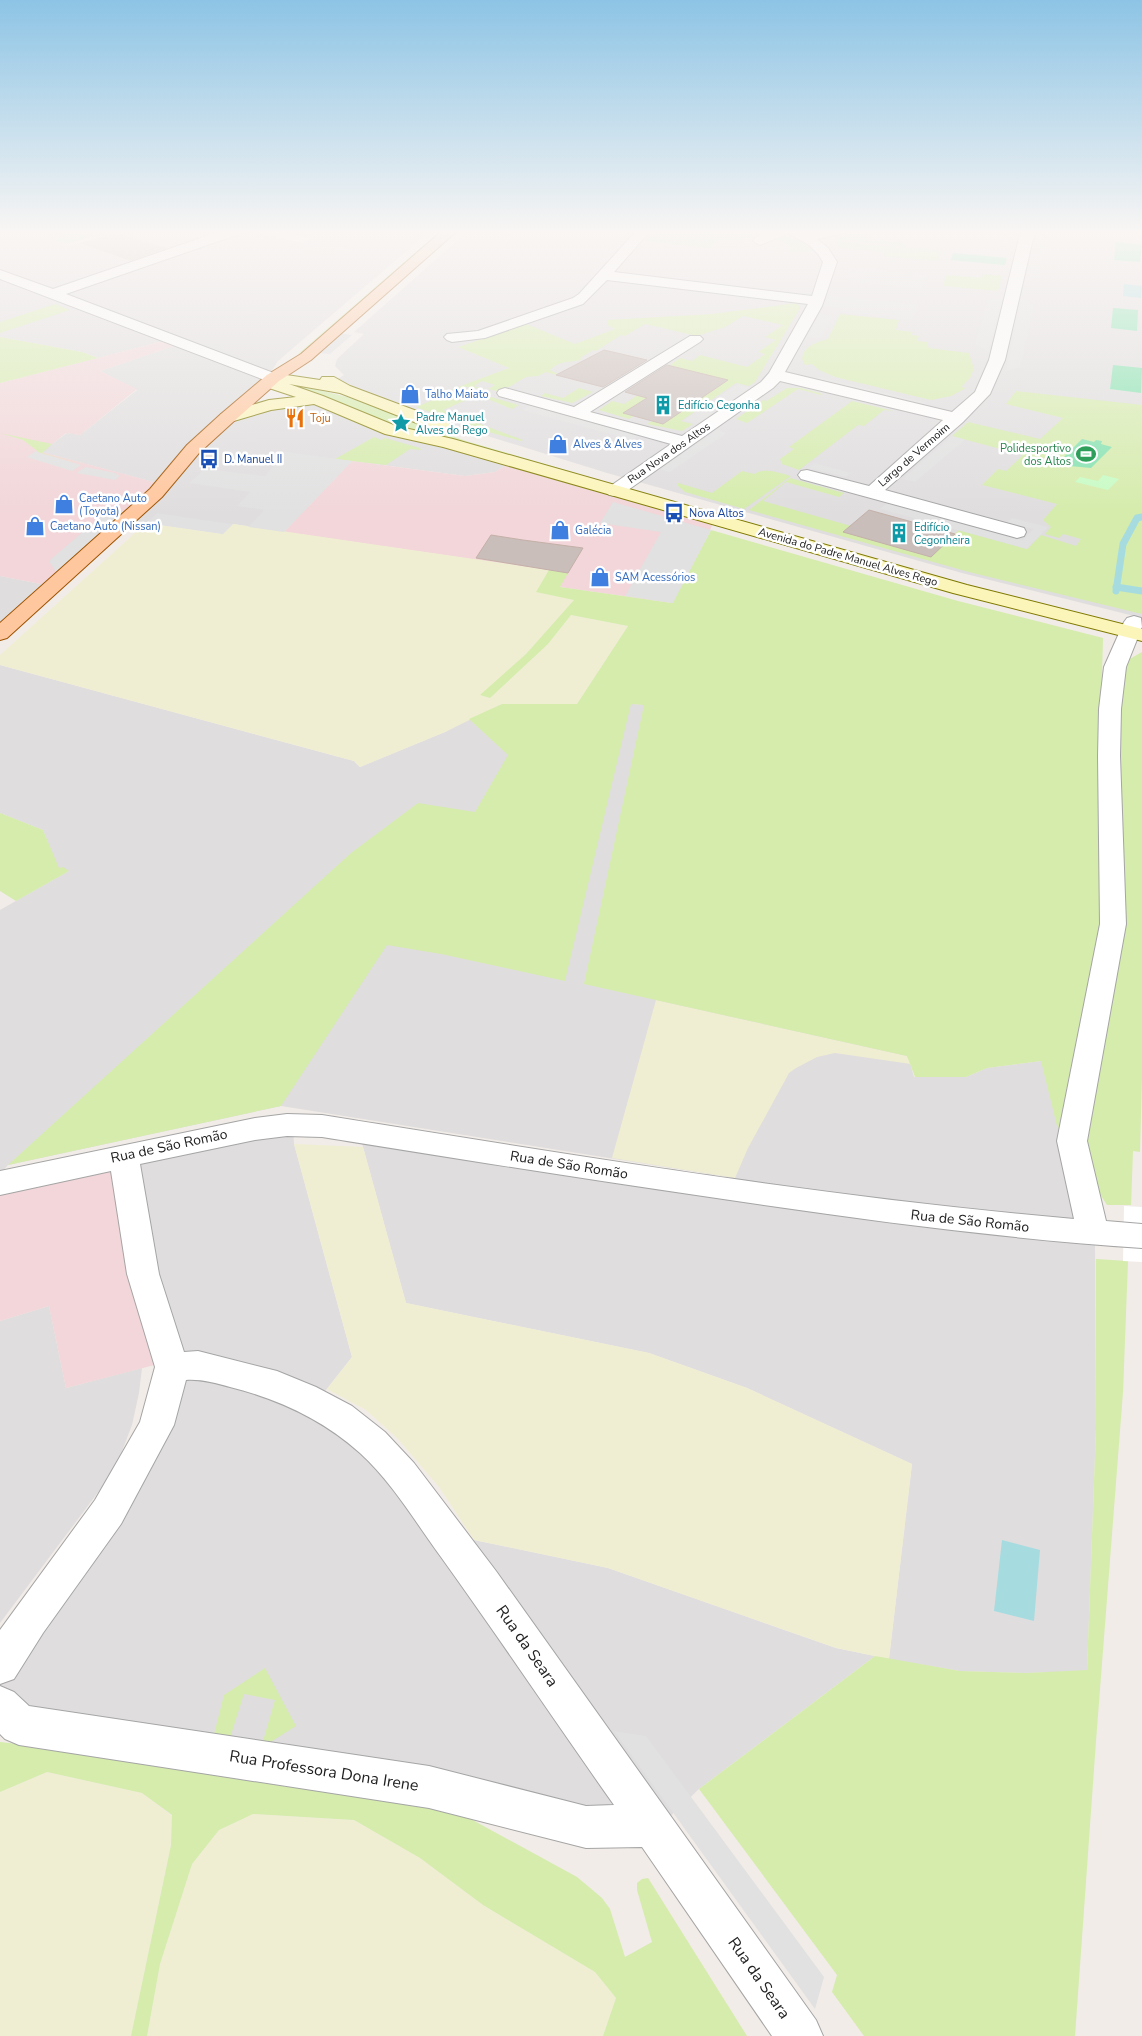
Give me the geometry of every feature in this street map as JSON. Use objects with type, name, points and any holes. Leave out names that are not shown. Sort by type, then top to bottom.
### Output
[{"type":"main road","points":[[273,378],[281,361],[323,325]]},
{"type":"main road","points":[[0,634],[156,493],[193,449],[227,418],[273,378],[298,364],[342,325]]},
{"type":"main road","name":"Avenida do Padre Manuel Alves Rego","points":[[298,364],[344,389],[469,437],[620,487],[951,587],[1137,628]]},
{"type":"main road","name":"Avenida do Padre Manuel Alves Rego","points":[[344,389],[273,378],[275,385],[327,403],[391,430],[620,487]]},
{"type":"main road","name":"Avenida do Padre Manuel Alves Rego","points":[[227,418],[284,402],[327,403]]},
{"type":"street","points":[[135,325],[273,378]]},
{"type":"street","points":[[452,337],[480,335],[509,325]]},
{"type":"street","name":"Rua Nova dos Altos","points":[[620,487],[767,385],[776,374],[803,325]]},
{"type":"street","name":"Largo de Vermoim","points":[[872,492],[982,394],[997,360],[1005,325]]},
{"type":"street","points":[[576,413],[695,339]]},
{"type":"street","points":[[776,374],[956,418]]},
{"type":"street","points":[[505,393],[684,442]]},
{"type":"street","name":"Largo de Vermoim","points":[[807,475],[1017,532]]},
{"type":"street","points":[[1093,1233],[1072,1141],[1113,924],[1109,756],[1110,709],[1115,667],[1137,628]]},
{"type":"street","name":"Rua de São Romão","points":[[0,1182],[255,1129],[287,1125],[322,1126],[808,1201],[939,1218],[1133,1235]]},
{"type":"street","points":[[0,1665],[29,1620],[108,1512],[158,1425],[172,1368],[144,1274],[124,1156]]},
{"type":"street","name":"Rua da Seara","points":[[172,1368],[198,1364],[264,1380],[304,1397],[340,1417],[373,1443],[400,1474],[483,1584],[800,2036]]},
{"type":"street","name":"Rua Professora Dona Irene","points":[[0,1706],[19,1725],[429,1787],[586,1828],[652,1826]]},
{"type":"shaded area","points":[[0,325],[129,325],[168,340],[98,358],[82,352],[0,337]]},
{"type":"shaded area","points":[[137,325],[320,325],[278,361],[269,375]]},
{"type":"shaded area","points":[[362,325],[1142,325],[1142,618],[962,573],[607,473],[449,424],[336,380],[344,375],[335,366],[337,359],[364,334],[354,332]]},
{"type":"shaded area","points":[[814,325],[828,325],[821,338],[808,337]]},
{"type":"shaded area","points":[[981,325],[995,325],[988,351],[975,345]]},
{"type":"shaded area","points":[[1016,325],[1029,325],[1020,367],[1006,371]]},
{"type":"shaded area","points":[[339,333],[352,335],[330,354],[317,353]]},
{"type":"shaded area","points":[[168,340],[179,344],[100,371],[137,389],[80,435],[66,433],[42,452],[161,484],[51,586],[0,576],[0,383]]},
{"type":"shaded area","points":[[179,344],[268,379],[161,484],[41,452],[67,433],[80,435],[137,390],[100,371]]},
{"type":"shaded area","points":[[819,377],[927,403],[924,405],[816,379]]},
{"type":"shaded area","points":[[738,384],[750,388],[697,424],[684,420]]},
{"type":"shaded area","points":[[316,402],[511,462],[495,472],[465,476],[352,461],[284,532],[233,524],[223,534],[130,520],[228,419],[251,410]]},
{"type":"shaded area","points":[[530,405],[640,435],[632,440],[522,410]]},
{"type":"shaded area","points":[[717,430],[727,433],[670,472],[659,469]]},
{"type":"shaded area","points":[[952,436],[965,440],[915,482],[902,479]]},
{"type":"shaded area","points":[[36,451],[81,465],[72,471],[27,457]]},
{"type":"shaded area","points":[[286,452],[352,461],[284,532],[248,527],[264,510],[237,506],[250,492],[189,483],[205,469],[265,476]]},
{"type":"shaded area","points":[[352,461],[465,476],[495,472],[511,462],[715,520],[673,603],[560,587],[567,573],[284,532]]},
{"type":"shaded area","points":[[814,463],[851,473],[846,477],[808,468]]},
{"type":"shaded area","points":[[85,467],[115,473],[120,476],[115,480],[77,473]]},
{"type":"shaded area","points":[[613,502],[711,530],[673,603],[625,596],[661,532],[600,523]]},
{"type":"shaded area","points":[[887,503],[1023,540],[1033,529],[1007,522],[1012,518],[1048,527],[1027,549],[880,509]]},
{"type":"shaded area","points":[[115,510],[117,512],[125,511],[56,572],[49,561],[107,511]]},
{"type":"shaded area","points":[[157,513],[233,524],[223,534],[146,523]]},
{"type":"shaded area","points":[[146,523],[222,534],[233,524],[549,570],[537,592],[575,599],[526,654],[481,695],[490,698],[548,644],[571,615],[628,626],[577,704],[502,704],[445,732],[360,767],[354,761],[0,665],[0,655]]},
{"type":"shaded area","points":[[0,576],[51,586],[0,632]]},
{"type":"shaded area","points":[[0,665],[354,761],[360,767],[445,732],[469,719],[631,704],[811,710],[914,1077],[966,1077],[987,1068],[1041,1061],[1082,1070],[1088,1231],[732,1187],[735,1178],[281,1106],[8,1165],[0,1174],[0,910],[69,871],[59,869],[43,830],[0,813]]},
{"type":"shaded area","points":[[656,1000],[907,1056],[911,1064],[835,1053],[817,1057],[796,1068],[789,1073],[748,1148],[735,1178],[612,1158]]},
{"type":"shaded area","points":[[293,1128],[294,1144],[352,1357],[318,1400],[177,1362],[129,1158]]},
{"type":"shaded area","points":[[360,1136],[1095,1236],[1096,1428],[1087,1671],[1026,1673],[960,1671],[889,1659],[912,1464],[747,1388],[649,1353],[406,1303]]},
{"type":"shaded area","points":[[294,1144],[363,1147],[406,1303],[649,1353],[747,1388],[912,1464],[889,1659],[836,1648],[608,1568],[474,1540],[439,1487],[398,1439],[366,1410],[327,1389],[352,1357]]},
{"type":"shaded area","points":[[118,1161],[162,1363],[66,1388],[49,1306],[0,1321],[0,1185]]},
{"type":"shaded area","points":[[49,1306],[66,1388],[142,1368],[139,1393],[132,1425],[119,1459],[102,1487],[0,1623],[0,1321]]},
{"type":"shaded area","points":[[176,1371],[261,1383],[369,1447],[639,1819],[24,1718],[0,1694],[0,1676]]},
{"type":"shaded area","points":[[474,1540],[608,1568],[836,1648],[875,1656],[699,1789],[659,1827],[460,1549]]},
{"type":"shaded area","points":[[614,1731],[646,1736],[824,1977],[815,2009]]},
{"type":"shaded area","points":[[47,1772],[142,1793],[172,1816],[171,1844],[131,2036],[0,2036],[0,1792]]},
{"type":"shaded area","points":[[253,1814],[354,1820],[420,1858],[483,1905],[595,1972],[616,1998],[603,2036],[147,2036],[160,1964],[192,1864],[219,1830]]},
{"type":"green space","points":[[0,325],[24,325],[0,333]]},
{"type":"green space","points":[[331,325],[336,325],[303,354],[298,354]]},
{"type":"green space","points":[[523,325],[528,325],[575,344],[615,329],[607,325],[643,325],[625,336],[621,335],[596,351],[593,350],[580,358],[582,359],[555,366],[550,370],[558,374],[556,375],[546,372],[538,376],[526,377],[500,392],[488,389],[495,385],[482,381],[474,386],[484,389],[466,387],[450,390],[509,368],[458,347]]},
{"type":"green space","points":[[649,325],[728,325],[697,336]]},
{"type":"green space","points":[[783,325],[790,325],[755,382],[749,386],[736,383],[681,421],[693,424],[682,431],[647,424],[652,421],[663,424],[656,383],[680,368],[670,365],[680,358],[692,361],[700,355],[747,367],[765,354],[758,352],[776,340],[765,337]]},
{"type":"green space","points":[[835,325],[897,325],[896,330],[913,332],[911,335],[919,336],[917,341],[927,342],[929,348],[969,353],[974,369],[970,378],[961,387],[966,388],[951,396],[931,400],[835,377],[819,370],[812,364],[805,365],[802,359],[805,351],[815,343],[828,339]]},
{"type":"green space","points":[[1111,325],[1137,325],[1137,331],[1111,328]]},
{"type":"green space","points":[[0,337],[82,352],[98,358],[0,383]]},
{"type":"green space","points":[[1113,365],[1142,368],[1141,393],[1110,389]]},
{"type":"green space","points":[[302,386],[347,397],[466,441],[576,473],[573,476],[394,426],[332,399],[298,389]]},
{"type":"green space","points":[[579,388],[593,392],[572,403],[541,396],[545,393],[563,398]]},
{"type":"green space","points":[[787,388],[801,388],[823,394],[798,389],[747,423],[736,419],[763,400],[766,401]]},
{"type":"green space","points":[[460,389],[492,393],[487,396],[519,405],[512,409],[478,395],[443,410],[523,440],[468,426],[416,407]]},
{"type":"green space","points":[[1016,391],[1142,405],[1142,614],[969,572],[749,510],[790,478],[844,493],[839,497],[786,482],[763,501],[851,526],[843,532],[930,557],[959,530],[1027,549],[1041,535],[1076,546],[1081,539],[1063,534],[1059,538],[1045,534],[1051,527],[1043,520],[1057,504],[982,485],[998,469],[1006,471],[1023,455],[952,436],[968,422],[1040,439],[1063,418],[1006,404]]},
{"type":"green space","points":[[638,395],[648,397],[623,413],[634,416],[629,419],[599,410],[612,401],[624,404]]},
{"type":"green space","points":[[852,401],[894,411],[884,410],[864,426],[858,425],[799,470],[782,464],[780,459],[794,449],[789,447]]},
{"type":"green space","points":[[0,433],[52,444],[42,453],[83,464],[40,453],[23,440]]},
{"type":"green space","points":[[374,437],[381,440],[385,438],[420,448],[421,450],[410,449],[386,465],[335,459]]},
{"type":"green space","name":"Polidesportivo dos Altos","points":[[1082,439],[1094,442],[1096,440],[1102,441],[1101,444],[1112,447],[1091,468],[1070,466],[1071,464],[1060,461]]},
{"type":"green space","points":[[742,471],[754,474],[768,471],[791,476],[744,509],[685,492],[677,485],[678,483],[712,493]]},
{"type":"green space","points":[[1103,475],[1119,479],[1108,490],[1075,482],[1080,477],[1098,481]]},
{"type":"green space","points":[[711,530],[958,601],[1103,638],[1100,749],[1103,920],[1058,1130],[1041,1061],[987,1068],[966,1077],[915,1077],[907,1056],[584,984],[644,705],[631,704],[565,981],[441,954],[387,945],[281,1106],[8,1165],[351,853],[418,803],[475,812],[508,755],[469,719],[502,704],[577,704],[628,626],[571,615],[548,644],[490,698],[480,695],[526,654],[574,600],[536,592],[549,570],[568,573],[560,587],[672,603]]},
{"type":"green space","points":[[1142,652],[1142,1076],[1140,1152],[1133,1151],[1131,1205],[1107,1205],[1094,1185],[1086,1151],[1124,929],[1126,900],[1121,825],[1118,706],[1126,661]]},
{"type":"green space","points":[[0,813],[43,830],[59,868],[63,867],[69,871],[16,901],[0,891]]},
{"type":"green space","points":[[1096,1259],[1128,1261],[1123,1392],[1075,2036],[864,2036],[832,1992],[837,1975],[699,1789],[875,1656],[960,1671],[1026,1673],[1087,1670],[1096,1428]]},
{"type":"green space","points":[[265,1668],[296,1726],[261,1748],[275,1700],[244,1694],[229,1741],[213,1738],[224,1695]]},
{"type":"green space","points":[[0,1742],[210,1766],[445,1805],[577,1877],[602,1898],[610,1909],[625,1957],[652,1942],[637,1890],[637,1883],[642,1879],[648,1878],[747,2036],[603,2036],[616,1998],[595,1972],[483,1905],[420,1858],[354,1820],[253,1814],[219,1830],[192,1864],[160,1964],[147,2036],[131,2036],[171,1845],[172,1815],[142,1793],[47,1772],[0,1792]]},
{"type":"water","points":[[1002,1540],[1040,1550],[1034,1621],[994,1611]]},
{"type":"pier","points":[[1124,1206],[1142,1207],[1142,1262],[1123,1261]]},
{"type":"building","points":[[604,350],[647,360],[603,387],[556,375]]},
{"type":"building","name":"Edifício Cegonha","points":[[667,365],[728,380],[663,424],[623,413],[647,398],[625,392]]},
{"type":"building","name":"Edifício Cegonheira","points":[[869,510],[955,534],[931,557],[843,532]]},
{"type":"building","points":[[491,535],[583,548],[568,573],[476,558]]},
{"type":"waterway","points":[[1117,587],[1123,544],[1137,518],[1142,517]]},
{"type":"waterway","points":[[1117,587],[1142,591]]},
{"type":"place","name":"Talho Maiato","points":[[410,394]]},
{"type":"place","name":"Edifício Cegonha","points":[[663,405]]},
{"type":"place","name":"Toju","points":[[295,418]]},
{"type":"place","name":"Padre Manuel Alves do Rego","points":[[401,423]]},
{"type":"place","name":"Alves & Alves","points":[[558,444]]},
{"type":"place","name":"Polidesportivo dos Altos","points":[[1086,454]]},
{"type":"place","name":"D. Manuel II","points":[[209,459]]},
{"type":"place","name":"Caetano Auto (Toyota)","points":[[64,504]]},
{"type":"place","name":"Nova Altos","points":[[674,513]]},
{"type":"place","name":"Caetano Auto (Nissan)","points":[[35,526]]},
{"type":"place","name":"Galécia","points":[[560,530]]},
{"type":"place","name":"Edifício Cegonheira","points":[[899,533]]},
{"type":"place","name":"SAM Acessórios","points":[[600,577]]}]
